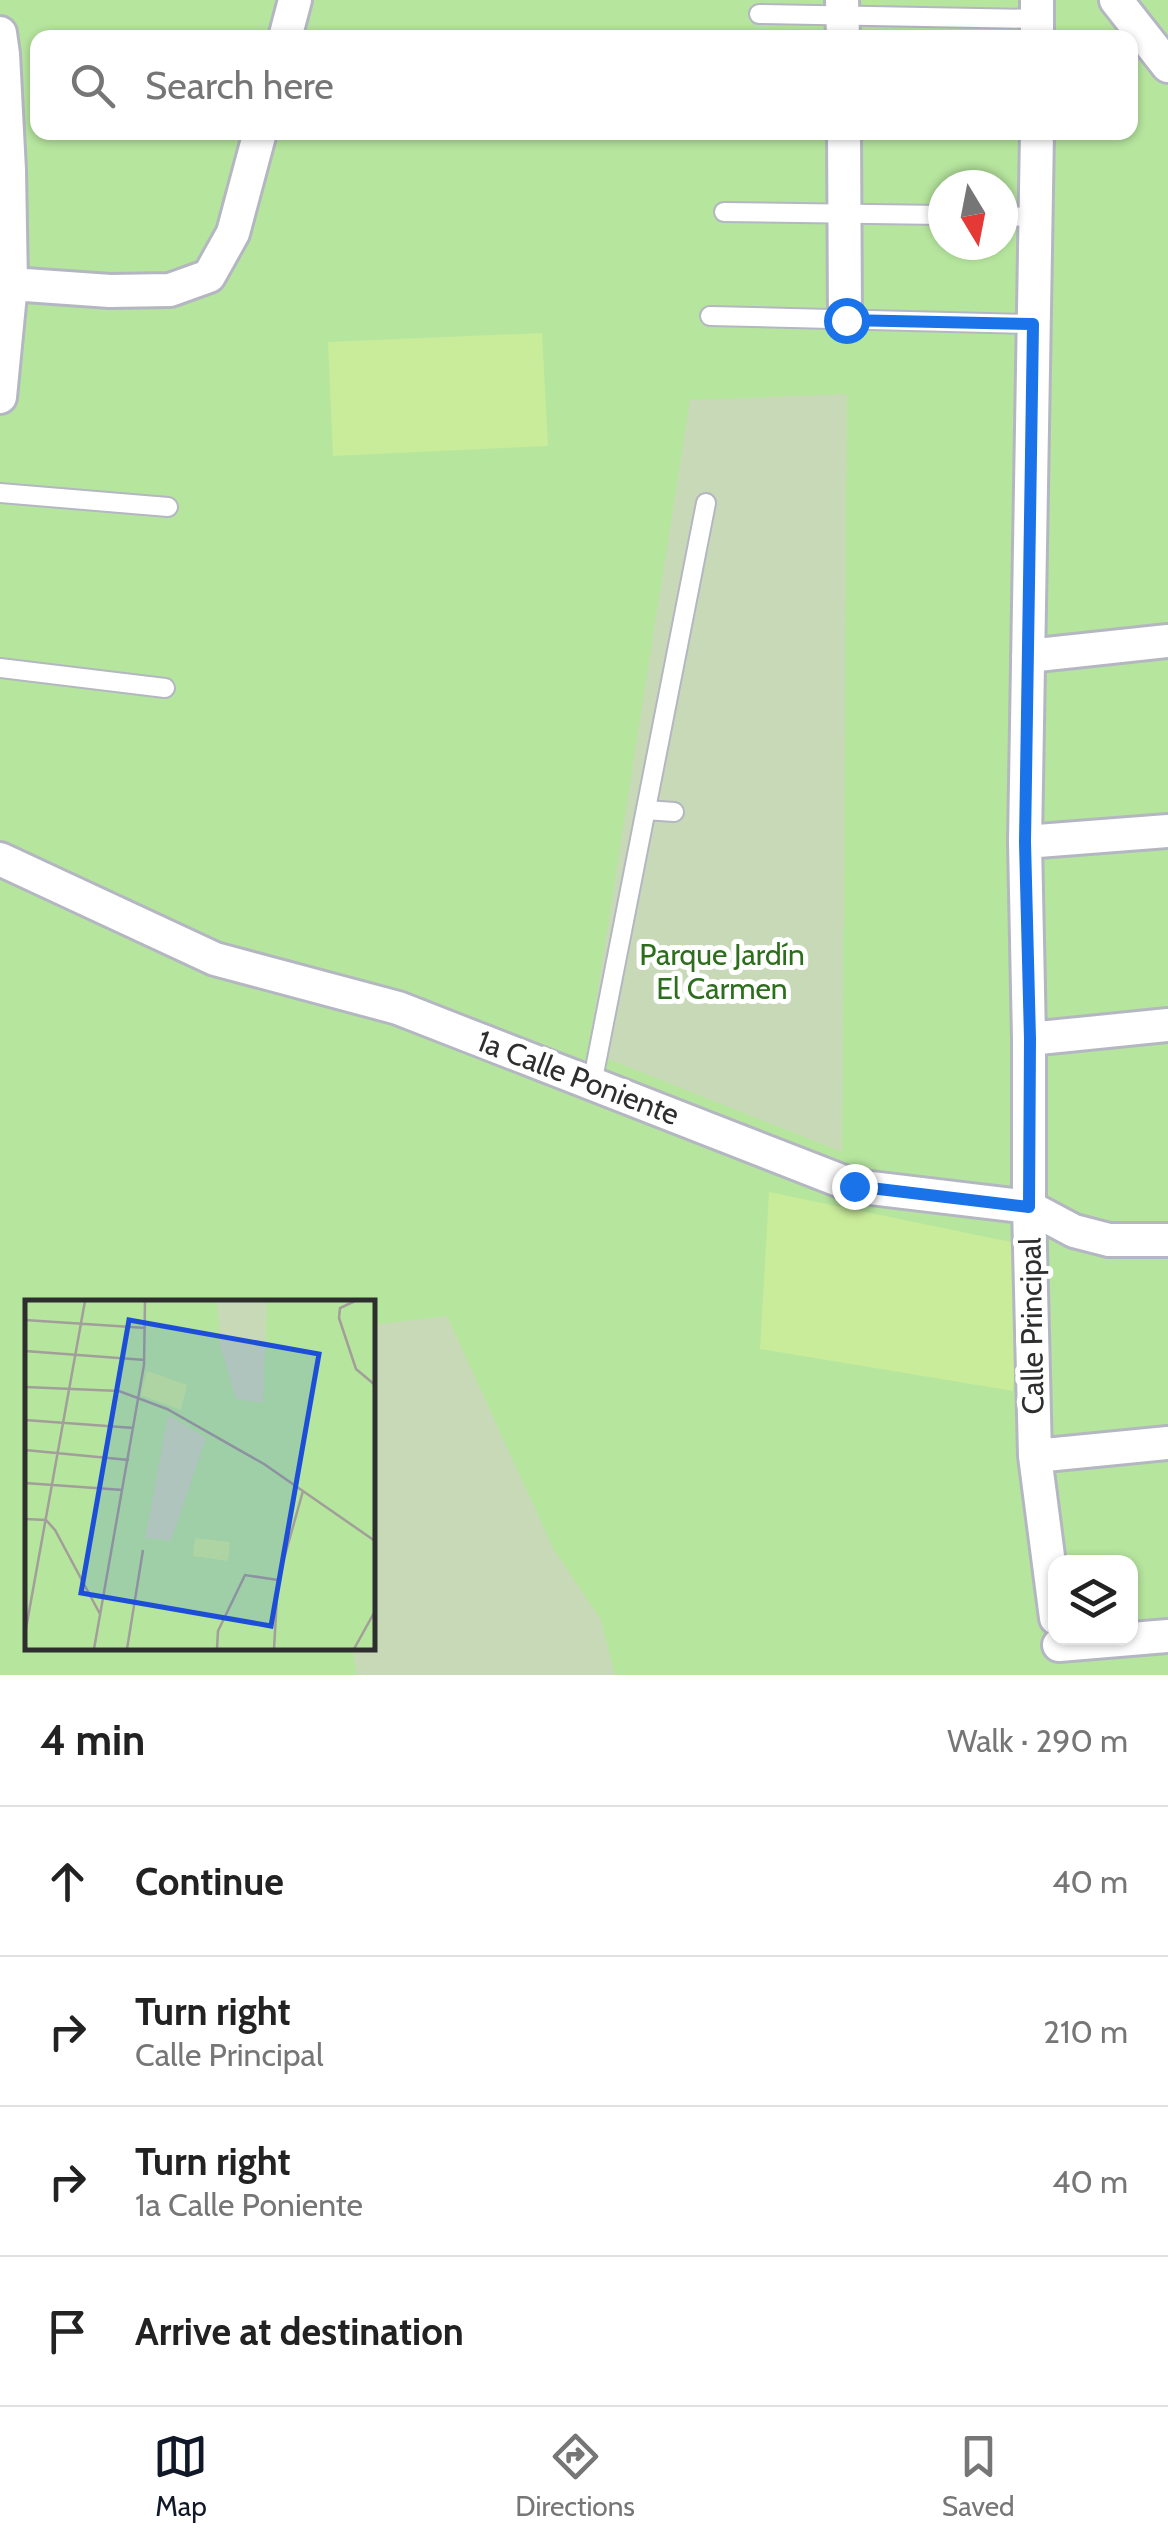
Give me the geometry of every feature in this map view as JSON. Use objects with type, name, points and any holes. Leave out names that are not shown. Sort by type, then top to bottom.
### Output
[{"type":"street","points":[[288,30],[295,0]]},
{"type":"street","points":[[1116,0],[1168,66]]},
{"type":"street","points":[[0,397],[11,284],[1,47]]},
{"type":"street","points":[[11,284],[110,291],[170,290],[208,276],[233,233],[262,140]]},
{"type":"street","points":[[844,140],[846,320]]},
{"type":"street","name":"Calle Principal","points":[[1037,140],[1025,842],[1035,1456],[1048,1558]]},
{"type":"street","points":[[1028,656],[1168,641]]},
{"type":"street","points":[[1025,842],[1168,831]]},
{"type":"street","name":"1a Calle Poniente","points":[[0,859],[215,959],[398,1008],[854,1186],[1029,1207],[1074,1231],[1109,1240],[1168,1240]]},
{"type":"street","points":[[1030,1039],[1168,1025]]},
{"type":"street","points":[[1035,1456],[1168,1443]]},
{"type":"street","points":[[1138,1638],[1168,1636]]},
{"type":"lane","points":[[759,14],[1037,19]]},
{"type":"lane","points":[[724,212],[928,215]]},
{"type":"lane","points":[[1018,216],[1037,217]]},
{"type":"lane","points":[[710,316],[1033,324]]},
{"type":"lane","points":[[0,493],[168,506]]},
{"type":"lane","points":[[592,1084],[706,503]]},
{"type":"lane","points":[[0,668],[165,688]]},
{"type":"lane","points":[[646,810],[674,812]]},
{"type":"green space","points":[[0,0],[1168,0],[1168,1675],[0,1675]]},
{"type":"green space","points":[[542,333],[548,446],[333,456],[328,342]]},
{"type":"green space","name":"Parque Jardín El Carmen","points":[[847,394],[842,1152],[588,1051],[690,400]]},
{"type":"green space","points":[[769,1192],[1020,1244],[1013,1391],[760,1349]]},
{"type":"green space","points":[[447,1316],[553,1548],[601,1620],[615,1675],[357,1675],[352,1650],[375,1650],[375,1325]]},
{"type":"route","points":[[846,320],[1033,324],[1025,842],[1029,1207],[854,1186]]}]
